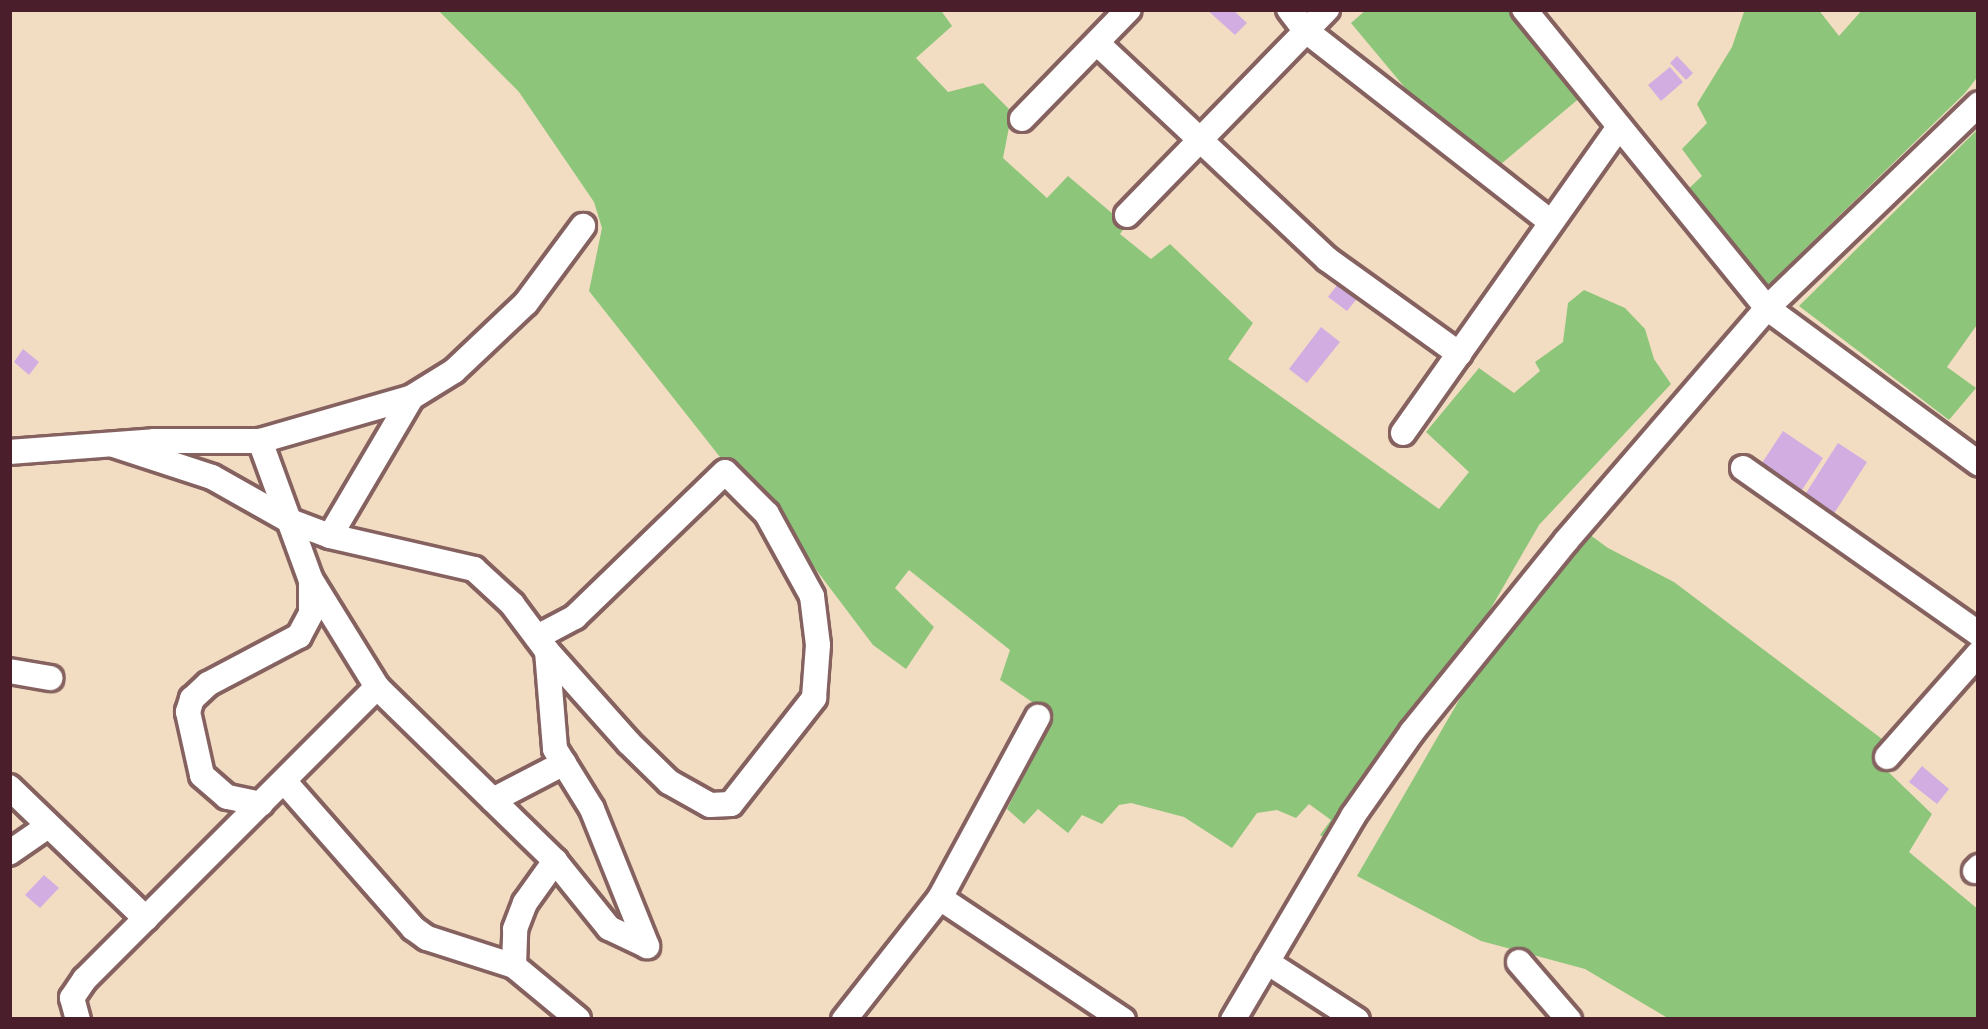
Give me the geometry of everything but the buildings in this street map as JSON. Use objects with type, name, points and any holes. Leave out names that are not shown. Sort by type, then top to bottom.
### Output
[{"type":"street","points":[[1022,119],[1129,9]]},
{"type":"street","points":[[1289,9],[1305,30],[1551,222]]},
{"type":"street","points":[[1127,214],[1328,9]]},
{"type":"street","points":[[1524,9],[1767,308],[1979,464]]},
{"type":"street","points":[[1097,43],[1327,260],[1459,354]]},
{"type":"street","points":[[1233,1020],[1353,817],[1412,732],[1566,541],[1767,308],[1979,104]]},
{"type":"street","points":[[1403,433],[1619,128]]},
{"type":"street","points":[[9,452],[260,441],[412,398],[454,371],[526,303],[583,226]]},
{"type":"street","points":[[330,536],[412,398]]},
{"type":"street","points":[[260,441],[311,580],[377,687],[555,861],[609,928],[646,946],[592,809],[564,763],[550,727],[542,644]]},
{"type":"street","points":[[114,445],[212,477],[290,521],[330,536],[474,568],[542,644],[669,782],[716,807],[731,804],[814,698],[818,645],[812,596],[767,514],[725,472],[542,644]]},
{"type":"street","points":[[1743,468],[1979,634]]},
{"type":"street","points":[[260,805],[227,796],[202,775],[188,712],[192,699],[208,684],[299,636],[311,613],[311,580]]},
{"type":"street","points":[[1887,758],[1979,653]]},
{"type":"street","points":[[9,671],[50,678]]},
{"type":"street","points":[[78,1020],[72,998],[377,687]]},
{"type":"street","points":[[844,1020],[940,898],[1038,717]]},
{"type":"street","points":[[494,800],[564,763]]},
{"type":"street","points":[[284,781],[412,928],[427,938],[514,966],[578,1019]]},
{"type":"street","points":[[9,787],[146,919]]},
{"type":"street","points":[[9,853],[48,826]]},
{"type":"street","points":[[514,966],[520,916],[555,861]]},
{"type":"street","points":[[940,898],[1123,1020]]},
{"type":"street","points":[[1267,962],[1357,1020]]},
{"type":"street","points":[[1520,962],[1569,1020]]},
{"type":"green space","points":[[437,9],[940,9],[952,26],[916,58],[948,92],[983,83],[1012,112],[1003,158],[1047,198],[1068,176],[1126,225],[1120,234],[1151,259],[1170,244],[1253,323],[1228,359],[1439,509],[1469,472],[1426,432],[1479,368],[1514,393],[1540,371],[1535,362],[1563,342],[1568,303],[1584,290],[1625,308],[1645,329],[1654,359],[1671,384],[1539,525],[1350,852],[1320,835],[1331,820],[1309,804],[1296,818],[1277,810],[1257,813],[1232,848],[1184,817],[1131,803],[1119,805],[1102,824],[1082,815],[1068,833],[1038,809],[1024,824],[1007,809],[1054,717],[1000,680],[1010,650],[909,570],[895,588],[934,627],[906,669],[873,645],[765,502],[720,457],[589,291],[602,228],[594,202],[519,92]]},
{"type":"green space","points":[[1367,9],[1509,9],[1582,96],[1482,180],[1351,23]]},
{"type":"green space","points":[[1745,9],[1818,9],[1839,36],[1863,9],[1979,9],[1979,75],[1761,292],[1684,193],[1702,176],[1682,149],[1707,123],[1697,104],[1732,47]]},
{"type":"green space","points":[[1979,128],[1979,322],[1947,367],[1976,388],[1949,420],[1799,306]]},
{"type":"green space","points":[[1571,521],[1608,548],[1674,582],[1886,742],[1878,762],[1932,814],[1909,852],[1979,910],[1979,1020],[1671,1020],[1585,969],[1481,941],[1357,876],[1549,545]]}]
